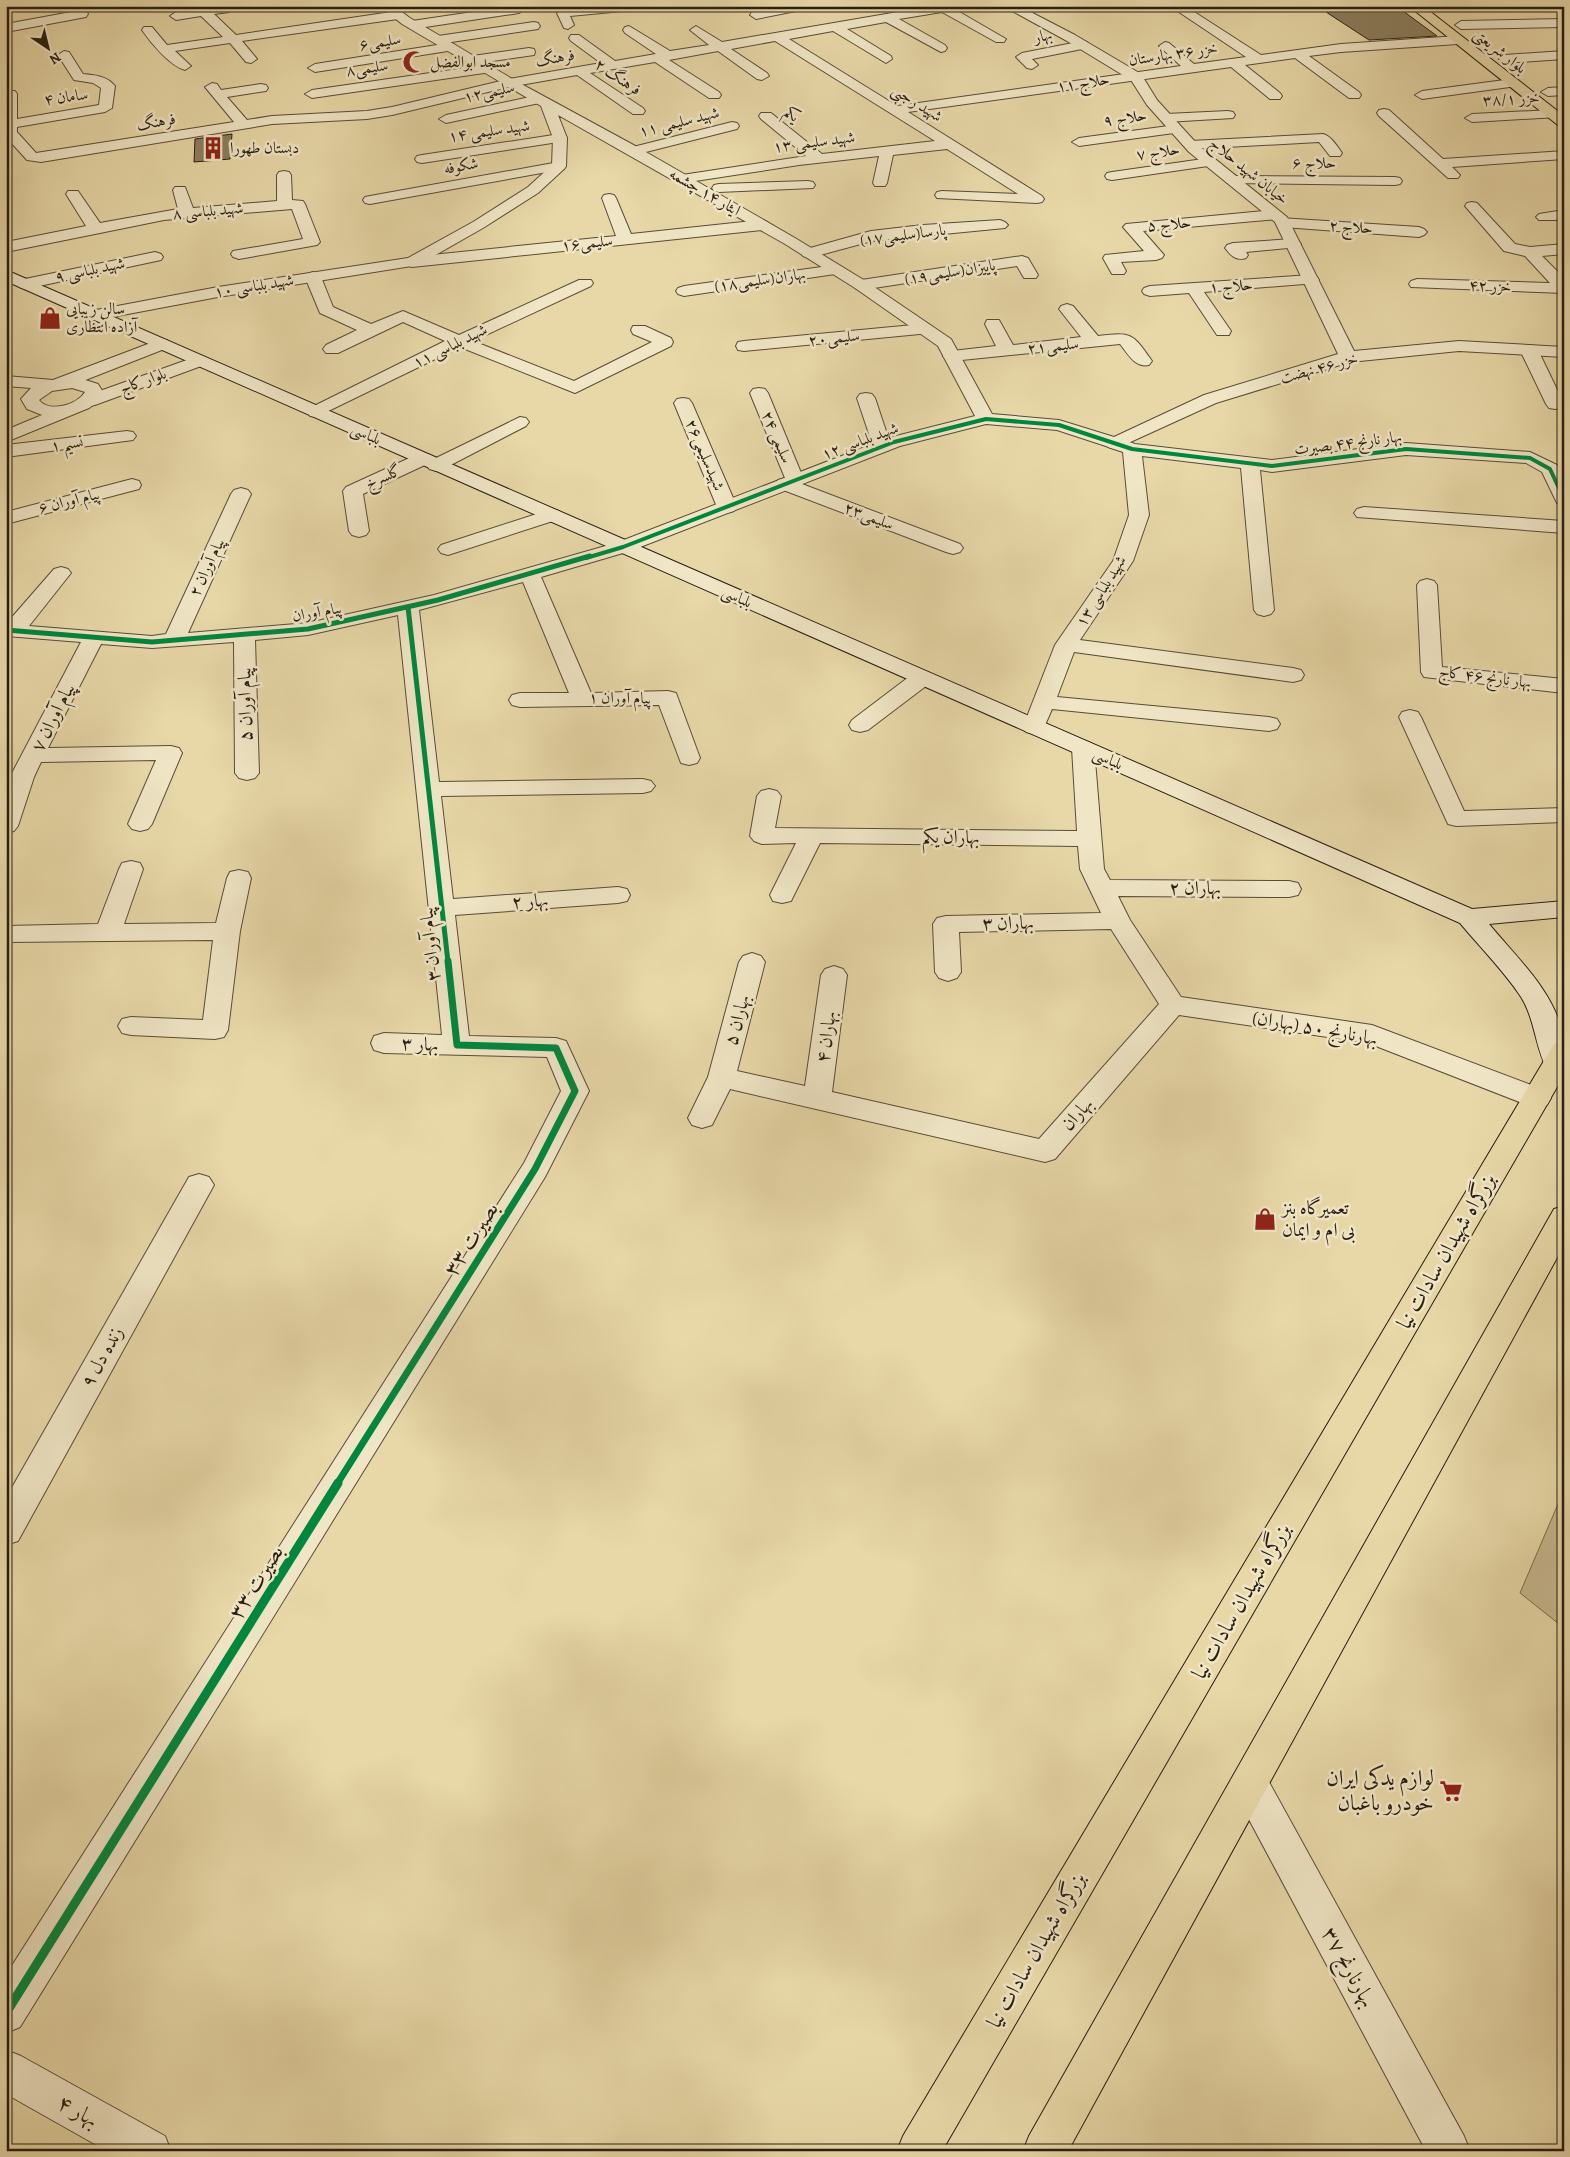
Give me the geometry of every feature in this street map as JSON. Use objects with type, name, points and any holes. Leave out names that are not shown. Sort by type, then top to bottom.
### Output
[{"type":"main road","name":"بلوار شریعتی","points":[[1415,6],[1564,123]]},
{"type":"main road","name":"بلوار شریعتی","points":[[1436,6],[1479,39]]},
{"type":"main road","name":"بلوار شریعتی","points":[[1492,49],[1519,70]]},
{"type":"main road","points":[[1544,89],[1564,104]]},
{"type":"main road","name":"بزرگراه شهیدان سادات نیا","points":[[918,2151],[1560,1056]]},
{"type":"main road","points":[[1044,2151],[1564,1217]]},
{"type":"street","name":"ایثار ۱۴ چشمه","points":[[386,6],[412,25],[509,83],[682,178],[809,253],[861,285],[946,343],[986,419]]},
{"type":"street","points":[[568,25],[563,13],[633,6]]},
{"type":"street","points":[[756,15],[801,6]]},
{"type":"street","points":[[903,6],[917,13]]},
{"type":"street","points":[[1009,6],[1083,44],[1136,77]]},
{"type":"street","points":[[1176,6],[1259,60]]},
{"type":"street","points":[[950,7],[1000,39]]},
{"type":"street","name":"فرهنگ","points":[[9,129],[32,157],[41,158],[272,120],[392,111],[509,83],[950,7]]},
{"type":"street","points":[[176,16],[225,9]]},
{"type":"street","points":[[412,25],[469,20],[519,9]]},
{"type":"street","points":[[6,28],[77,10]]},
{"type":"street","points":[[204,12],[251,59]]},
{"type":"street","points":[[164,48],[398,15]]},
{"type":"street","points":[[888,18],[941,48]]},
{"type":"street","points":[[1461,25],[1564,23]]},
{"type":"street","name":"سلیمی۶","points":[[318,64],[444,44],[534,26]]},
{"type":"street","points":[[836,27],[886,59]]},
{"type":"street","points":[[148,30],[184,66]]},
{"type":"street","points":[[629,30],[714,95]]},
{"type":"street","points":[[696,30],[762,76]]},
{"type":"street","name":"شهید رجبی","points":[[778,37],[1037,199],[942,195]]},
{"type":"street","points":[[575,38],[612,66]]},
{"type":"street","points":[[1320,38],[1336,49]]},
{"type":"street","name":"خزر ۳۶ بهارستان","points":[[894,110],[1336,49],[1458,40]]},
{"type":"street","name":"بهار","points":[[1032,65],[1022,57],[1083,44]]},
{"type":"street","points":[[1165,46],[1192,69]]},
{"type":"street","points":[[472,60],[529,52]]},
{"type":"street","name":"سامان ۴","points":[[9,129],[30,120],[104,108],[108,86],[96,79],[79,77],[64,54]]},
{"type":"street","points":[[1297,54],[1354,95]]},
{"type":"street","points":[[1505,59],[1564,55]]},
{"type":"street","points":[[1234,63],[1275,96]]},
{"type":"street","name":"سلیمی۸","points":[[312,94],[486,69]]},
{"type":"street","name":"فرهنگ ۲","points":[[579,71],[638,111]]},
{"type":"street","name":"خیابان شهید حلاج","points":[[1136,77],[1145,91],[1190,145],[1279,219],[1311,280],[1348,358]]},
{"type":"street","points":[[1422,95],[1512,83]]},
{"type":"street","points":[[973,84],[993,96]]},
{"type":"street","points":[[243,124],[215,91],[261,88]]},
{"type":"street","points":[[1544,89],[1564,91]]},
{"type":"street","name":"حلاج ۱۱","points":[[1127,94],[1145,91]]},
{"type":"street","points":[[9,129],[10,94]]},
{"type":"street","points":[[412,262],[478,225],[533,190],[559,166],[560,138],[543,102]]},
{"type":"street","name":"سلیمی۱۲","points":[[446,119],[543,102]]},
{"type":"street","points":[[1384,113],[1456,178]]},
{"type":"street","name":"حلاج ۹","points":[[1079,142],[1171,123],[1228,114]]},
{"type":"street","name":"خزر ۳۸/۱","points":[[1472,118],[1552,114]]},
{"type":"street","name":"یکم","points":[[766,116],[820,159]]},
{"type":"street","name":"شهید سلیمی ۱۱","points":[[634,151],[732,126]]},
{"type":"street","points":[[1278,128],[1290,139]]},
{"type":"street","name":"شهید سلیمی ۱۴","points":[[422,159],[560,138]]},
{"type":"street","points":[[1190,145],[1323,138],[1335,153]]},
{"type":"street","name":"شهید سلیمی ۱۳","points":[[682,178],[950,144]]},
{"type":"street","points":[[880,183],[887,151]]},
{"type":"street","points":[[1441,163],[1564,155]]},
{"type":"street","name":"حلاج ۷","points":[[1112,176],[1210,162]]},
{"type":"street","name":"شکوفه","points":[[370,200],[559,166]]},
{"type":"street","points":[[239,254],[312,242],[298,204],[285,205],[284,175]]},
{"type":"street","name":"حلاج ۶","points":[[1232,180],[1394,182]]},
{"type":"street","points":[[700,189],[808,185]]},
{"type":"street","points":[[180,190],[188,213]]},
{"type":"street","points":[[73,194],[96,229]]},
{"type":"street","points":[[1252,196],[1279,196]]},
{"type":"street","points":[[609,198],[625,240]]},
{"type":"street","name":"شهید بلباسی ۸","points":[[6,247],[164,215],[285,205]]},
{"type":"street","points":[[1472,206],[1510,248],[1530,252],[1564,249]]},
{"type":"street","points":[[1544,217],[1564,216]]},
{"type":"street","name":"حلاج ۲","points":[[1279,219],[1418,232]]},
{"type":"street","name":"حلاج ۵","points":[[1118,271],[1111,258],[1156,255],[1131,227],[1279,219]]},
{"type":"street","name":"سلیمی۱۶","points":[[412,262],[762,225]]},
{"type":"street","name":"پارسا(سلیمی۱۷)","points":[[809,253],[871,236],[923,230],[1000,225]]},
{"type":"street","points":[[1240,255],[1233,248],[1293,244]]},
{"type":"street","name":"خزر ۴۲","points":[[1530,252],[1564,288]]},
{"type":"street","name":"شهید بلباسی ۹","points":[[25,284],[155,257]]},
{"type":"street","name":"پاییزان(سلیمی۱۹)","points":[[861,285],[1022,261],[1030,275]]},
{"type":"street","name":"شهید بلباسی ١٠","points":[[96,315],[218,292],[412,262]]},
{"type":"street","name":"بهاران(سلیمی۱۸)","points":[[684,291],[836,270]]},
{"type":"street","name":"بلباسی","points":[[6,275],[198,361],[1469,917]]},
{"type":"street","points":[[313,277],[326,310],[371,330]]},
{"type":"street","name":"حلاج ۱","points":[[1150,292],[1311,280]]},
{"type":"street","name":"شهید بلباسی ١١","points":[[316,412],[458,341],[585,283]]},
{"type":"street","name":"خزر ۴۲","points":[[1417,284],[1564,288]]},
{"type":"street","points":[[1193,288],[1223,331]]},
{"type":"street","points":[[1067,309],[1093,341]]},
{"type":"street","points":[[332,349],[403,316],[458,341],[575,388],[666,342],[639,330]]},
{"type":"street","points":[[993,324],[1007,350]]},
{"type":"street","name":"سلیمی۲۰","points":[[744,346],[924,329]]},
{"type":"street","name":"سلیمی۲۱","points":[[952,356],[1124,338],[1143,361]]},
{"type":"street","name":"بلوار کاج","points":[[31,400],[40,390],[161,344]]},
{"type":"street","name":"خزر ۴۶ نهضت","points":[[1124,446],[1210,399],[1348,358],[1459,346],[1564,352]]},
{"type":"street","points":[[1529,350],[1555,404]]},
{"type":"street","name":"بلوار کاج","points":[[6,437],[82,404],[198,361]]},
{"type":"street","points":[[6,381],[86,385],[94,392],[82,404],[59,411],[36,408],[31,400],[6,388]]},
{"type":"street","name":"سلیمی ۲۴","points":[[759,393],[790,482]]},
{"type":"street","points":[[866,398],[882,446]]},
{"type":"street","points":[[6,424],[22,413],[31,400]]},
{"type":"street","name":"شهیدسلیمی۲۶","points":[[683,403],[726,507]]},
{"type":"street","name":"شهید بلباسی ١٢","points":[[623,547],[882,446],[986,419],[1059,425],[1124,446]]},
{"type":"street","points":[[430,462],[520,422]]},
{"type":"street","name":"نسیم ۱","points":[[6,451],[127,436]]},
{"type":"street","name":"بهار نارنج ۴۴ بصیرت","points":[[1124,446],[1272,466],[1406,448],[1530,458],[1557,469],[1564,499]]},
{"type":"street","name":"شهید بلباسی ١٣","points":[[1034,727],[1066,645],[1122,561],[1139,516],[1124,446]]},
{"type":"street","name":"گلسرخ","points":[[359,531],[353,491],[430,462]]},
{"type":"street","points":[[1250,464],[1264,610]]},
{"type":"street","name":"سلیمی۲۳","points":[[790,482],[953,548]]},
{"type":"street","name":"پیام آوران ۶","points":[[6,518],[132,485]]},
{"type":"street","name":"پیام آوران ۲","points":[[174,640],[241,494]]},
{"type":"street","points":[[1364,513],[1564,527]]},
{"type":"street","points":[[448,549],[552,515]]},
{"type":"street","name":"پیام آوران","points":[[10,631],[152,642],[308,629],[408,606],[623,547]]},
{"type":"street","points":[[10,631],[61,573]]},
{"type":"street","name":"پیام آوران ۱","points":[[530,574],[583,700],[668,698],[689,758]]},
{"type":"street","name":"بهار نارنج ۴۶ کاج","points":[[1427,585],[1432,672],[1564,686]]},
{"type":"street","name":"پیام آوران ۳","points":[[408,606],[457,1045]]},
{"type":"street","name":"پیام آوران ۵","points":[[244,634],[247,773]]},
{"type":"street","name":"پیام آوران ۷","points":[[6,826],[22,777],[94,637]]},
{"type":"street","points":[[1066,645],[1293,675]]},
{"type":"street","points":[[860,725],[922,678]]},
{"type":"street","points":[[520,700],[583,700]]},
{"type":"street","points":[[1044,702],[1270,724]]},
{"type":"street","points":[[1410,717],[1456,819],[1564,814]]},
{"type":"street","points":[[1083,748],[1092,870],[1118,921],[1173,1005]]},
{"type":"street","points":[[33,755],[171,753],[140,824]]},
{"type":"street","points":[[428,789],[643,786]]},
{"type":"street","name":"بهاران یکم","points":[[769,796],[762,836],[1090,838]]},
{"type":"street","points":[[782,895],[812,835]]},
{"type":"street","points":[[108,933],[131,869]]},
{"type":"street","points":[[130,1026],[215,1030],[226,931],[239,878]]},
{"type":"street","name":"بهاران ۲","points":[[1101,888],[1289,889]]},
{"type":"street","name":"بهار ۲","points":[[442,908],[618,895]]},
{"type":"street","points":[[1469,917],[1564,909]]},
{"type":"street","points":[[1469,917],[1532,992],[1560,1056]]},
{"type":"street","name":"بهاران ۳","points":[[948,972],[946,924],[1118,921]]},
{"type":"street","points":[[6,934],[226,931]]},
{"type":"street","name":"بهاران ۵","points":[[722,1077],[752,962]]},
{"type":"street","name":"بهاران ۴","points":[[817,1099],[834,975]]},
{"type":"street","name":"بهارنارنج ۵۰ (بهاران)","points":[[1173,1005],[1372,1034],[1536,1098]]},
{"type":"street","name":"بهاران","points":[[722,1077],[1044,1151],[1173,1005]]},
{"type":"street","name":"بهار ۳","points":[[384,1043],[457,1045]]},
{"type":"street","name":"بصیرت ۳۳","points":[[6,2013],[535,1169],[575,1091],[556,1048],[457,1045]]},
{"type":"street","points":[[702,1118],[722,1077]]},
{"type":"street","name":"زنده دل ۹","points":[[6,1530],[199,1185]]},
{"type":"street","name":"بهارنارنج ۳۷","points":[[1250,1784],[1449,2151]]},
{"type":"street","name":"بهار ۴","points":[[6,2071],[150,2151]]},
{"type":"shaded area","points":[[1564,1490],[1564,1628],[1520,1593]]},
{"type":"building","points":[[1399,8],[1437,36],[1369,40],[1326,12]]},
{"type":"building","name":"دبستان طهورا","points":[[232,134],[230,159],[194,162],[195,139]]},
{"type":"cycle path","points":[[6,630],[152,642],[308,629],[438,600],[623,547],[894,442],[986,419],[1059,425],[1132,449],[1272,466],[1406,449],[1530,458],[1550,469],[1564,499]]},
{"type":"cycle path","points":[[6,2013],[535,1169],[575,1091],[556,1048],[457,1045],[408,607]]},
{"type":"place","name":"مسجد ابوالفضل","points":[[414,62]]},
{"type":"place","name":"دبستان طهورا","points":[[213,148]]},
{"type":"place","name":"سالن زیبایی آزاده انتظاری","points":[[50,318]]},
{"type":"place","name":"تعمیرگاه بنز بی ام و ایمان","points":[[1265,1219]]},
{"type":"place","name":"لوازم یدکی ایران خودرو باغبان","points":[[1451,1791]]}]
